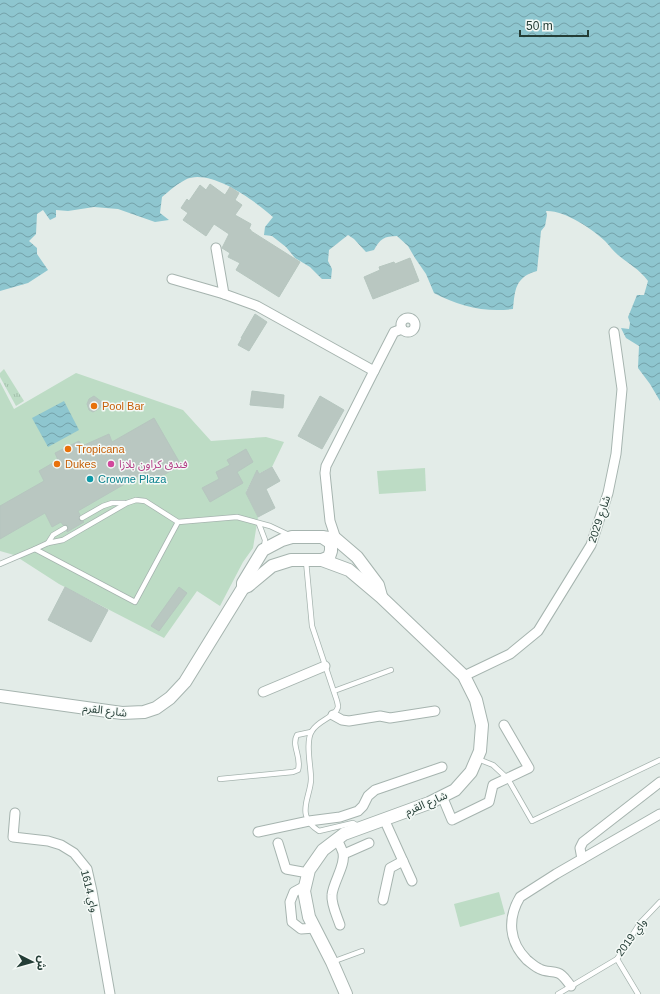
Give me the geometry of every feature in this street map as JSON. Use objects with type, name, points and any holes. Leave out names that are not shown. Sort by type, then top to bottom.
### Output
[{"type":"street","points":[[216,248],[224,294]]},
{"type":"street","points":[[172,279],[224,294],[257,306],[374,371]]},
{"type":"street","points":[[336,540],[330,521],[325,473],[326,466],[394,332],[402,329]]},
{"type":"street","name":"2029 شارع","points":[[464,676],[510,654],[538,631],[591,545],[608,493],[616,454],[622,389],[614,332]]},
{"type":"street","points":[[322,537],[331,543],[332,548],[328,557],[322,560]]},
{"type":"street","name":"شارع القرم","points":[[0,696],[122,712],[144,712],[156,708],[170,698],[185,682],[243,588],[243,583],[263,550],[287,538],[322,537],[336,540],[357,557],[378,585],[381,597]]},
{"type":"street","points":[[287,538],[278,545],[277,550],[278,555],[283,559],[291,560]]},
{"type":"street","name":"شارع القرم","points":[[243,588],[248,586],[272,566],[291,560],[322,560],[349,570],[381,597],[464,676],[476,700],[482,725],[480,751],[471,772],[455,790],[429,803],[344,834],[323,850],[309,870],[304,891],[309,917],[332,962],[346,994]]},
{"type":"street","points":[[263,692],[325,666]]},
{"type":"street","points":[[333,716],[349,721],[380,716],[390,718],[435,711]]},
{"type":"street","points":[[442,796],[452,820],[489,802],[493,785],[529,768],[504,725]]},
{"type":"street","points":[[258,832],[309,821],[340,817],[358,812],[368,796],[375,790],[442,767]]},
{"type":"street","points":[[582,859],[580,848],[583,842],[660,782]]},
{"type":"street","name":"واي 1614","points":[[15,814],[13,837],[48,841],[61,845],[74,853],[87,869],[110,994]]},
{"type":"street","points":[[571,986],[563,976],[558,973],[540,970],[522,955],[515,944],[511,923],[520,897],[660,814]]},
{"type":"street","points":[[384,819],[412,881]]},
{"type":"street","points":[[337,839],[344,854],[343,862],[331,896],[340,925]]},
{"type":"street","points":[[278,843],[286,869],[308,873]]},
{"type":"street","points":[[344,854],[369,843]]},
{"type":"street","points":[[383,900],[390,868],[403,861]]},
{"type":"street","points":[[305,886],[294,892],[290,902],[292,922],[301,929],[315,928]]},
{"type":"lane","points":[[0,564],[48,543],[62,540],[127,503],[136,500],[145,501],[178,522],[237,517],[270,526],[287,538]]},
{"type":"lane","points":[[82,518],[107,504],[127,503]]},
{"type":"lane","points":[[35,549],[135,602],[178,522]]},
{"type":"lane","points":[[259,524],[265,540],[263,550]]},
{"type":"lane","points":[[48,543],[52,535],[65,528]]},
{"type":"lane","points":[[306,561],[312,626],[334,690],[338,707],[333,716],[321,721],[311,732],[308,747],[311,780],[305,808],[306,815],[312,827],[319,831],[352,823],[360,828]]},
{"type":"lane","points":[[334,690],[391,670]]},
{"type":"lane","points":[[220,779],[293,772],[298,770],[300,763],[294,740],[297,735],[311,732]]},
{"type":"lane","points":[[476,759],[493,765],[508,779],[532,822],[660,760]]},
{"type":"lane","name":"واي 2019","points":[[558,994],[617,959],[640,923],[659,904]]},
{"type":"lane","points":[[332,962],[362,951]]},
{"type":"lane","points":[[617,959],[638,994]]},
{"type":"green space","points":[[4,369],[24,401],[16,406],[0,377],[0,373]]},
{"type":"green space","points":[[76,373],[183,410],[211,441],[266,437],[284,442],[272,467],[254,476],[246,492],[258,517],[253,548],[243,562],[220,606],[197,591],[164,638],[59,584],[14,555],[0,551],[0,382],[14,409]]},
{"type":"green space","points":[[425,468],[426,491],[379,494],[377,471]]},
{"type":"green space","points":[[499,892],[505,914],[460,927],[454,904]]},
{"type":"water","points":[[0,0],[660,0],[660,401],[638,368],[639,346],[626,338],[621,328],[629,329],[630,323],[628,317],[637,295],[644,295],[648,281],[641,273],[616,253],[593,231],[578,221],[553,212],[546,211],[547,215],[545,226],[541,231],[537,271],[524,277],[520,281],[514,296],[513,309],[493,310],[462,305],[434,293],[426,274],[408,246],[397,236],[383,239],[378,243],[374,250],[366,252],[354,239],[348,235],[329,250],[328,261],[332,269],[331,279],[322,279],[310,267],[295,258],[286,247],[272,236],[264,235],[265,227],[273,217],[265,210],[244,195],[219,182],[206,178],[195,177],[185,180],[162,197],[160,213],[169,220],[155,222],[118,209],[94,207],[68,211],[56,210],[56,217],[50,220],[43,210],[37,214],[36,234],[29,241],[37,248],[37,254],[48,270],[28,283],[0,291]]},
{"type":"water","points":[[64,401],[79,430],[48,447],[32,418]]},
{"type":"building","points":[[210,184],[225,195],[230,187],[239,193],[235,200],[242,205],[235,215],[251,224],[249,229],[251,231],[300,262],[279,297],[236,270],[240,263],[228,257],[230,253],[222,248],[229,234],[214,224],[206,236],[183,220],[188,213],[181,208],[187,199],[189,201],[200,185],[206,190]]},
{"type":"building","points":[[410,258],[419,281],[373,299],[364,277],[380,270],[379,267],[394,262],[395,264]]},
{"type":"building","points":[[255,314],[267,322],[249,351],[238,345]]},
{"type":"building","points":[[252,391],[284,395],[283,408],[250,405]]},
{"type":"building","name":"Pool Bar","points":[[94,396],[102,402],[100,408],[93,412],[89,410],[87,404],[89,399]]},
{"type":"building","points":[[320,396],[344,410],[322,449],[298,436]]},
{"type":"building","name":"Crowne Plaza","points":[[154,418],[181,465],[148,484],[142,474],[78,511],[80,515],[79,520],[84,522],[67,532],[68,526],[63,525],[61,522],[52,527],[45,513],[0,539],[0,506],[44,481],[39,471],[58,460],[55,453],[79,441],[82,446],[109,434],[112,442]]},
{"type":"building","points":[[246,449],[253,462],[237,472],[243,483],[210,502],[202,488],[219,479],[216,472],[230,465],[227,460]]},
{"type":"building","points":[[272,467],[280,481],[266,489],[275,508],[258,517],[246,493],[257,470],[259,474]]},
{"type":"building","points":[[65,587],[108,610],[91,642],[48,620]]},
{"type":"building","points":[[179,587],[187,593],[159,631],[151,626]]},
{"type":"place","name":"Pool Bar","points":[[94,406]]},
{"type":"place","name":"Tropicana","points":[[68,449]]},
{"type":"place","name":"Dukes","points":[[57,464]]},
{"type":"place","name":"فندق كراون بلازا","points":[[111,464]]},
{"type":"place","name":"Crowne Plaza","points":[[90,479]]}]
